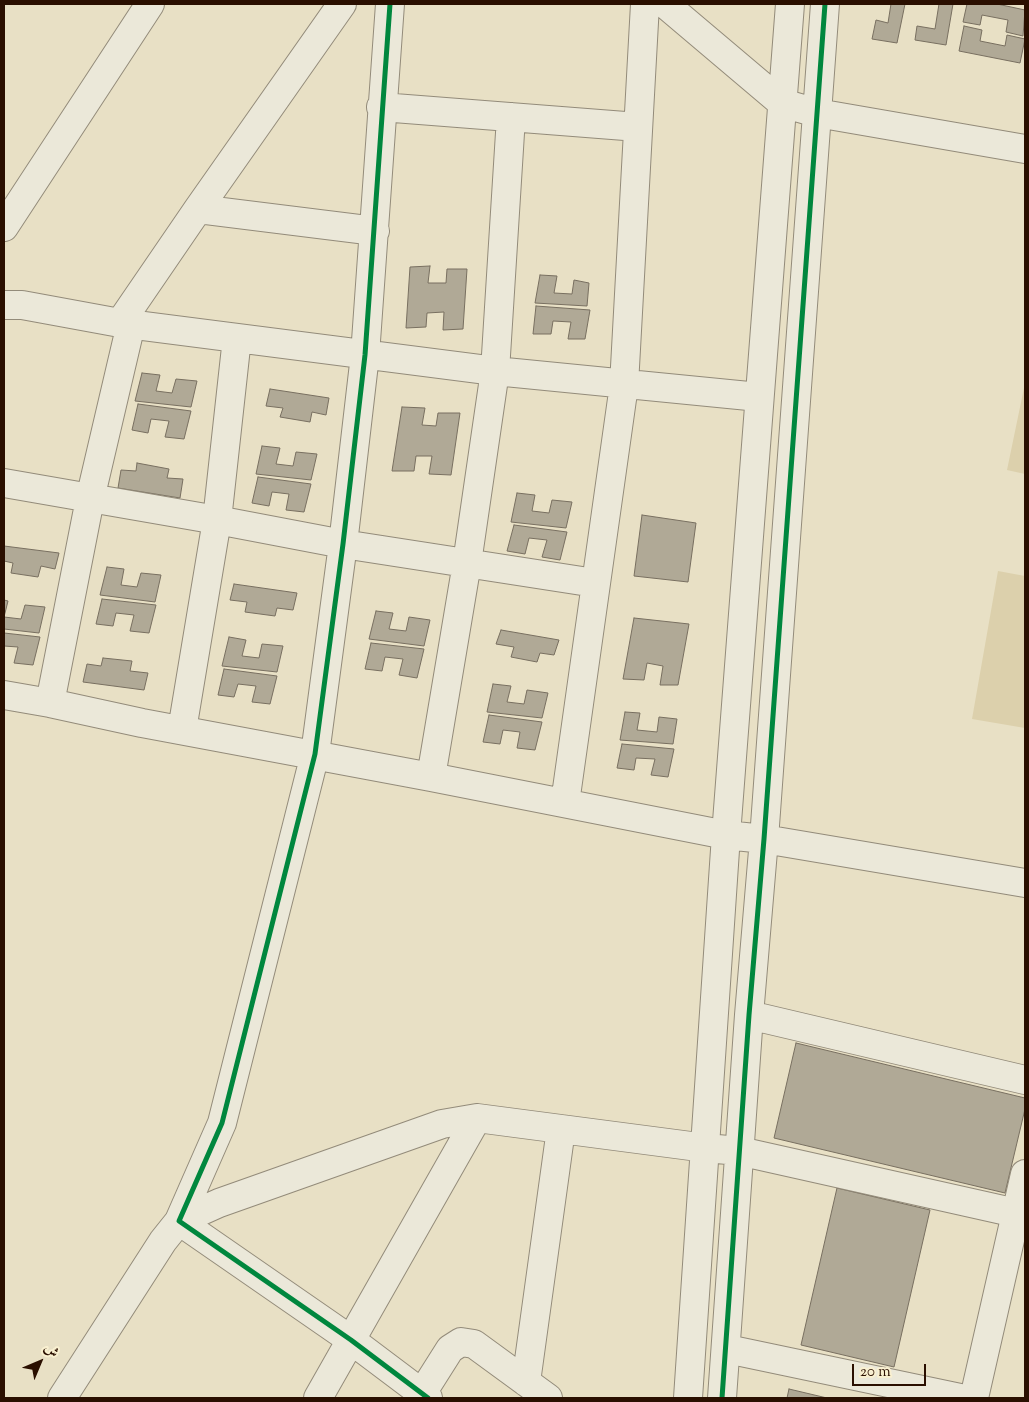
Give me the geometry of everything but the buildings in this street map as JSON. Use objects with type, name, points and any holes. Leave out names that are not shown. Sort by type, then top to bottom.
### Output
[{"type":"street","points":[[4,227],[150,4]]},
{"type":"street","points":[[50,703],[126,323],[198,209],[342,4]]},
{"type":"street","points":[[62,1398],[163,1241],[178,1221],[222,1123],[315,754],[343,544],[365,355],[375,230],[381,107],[390,4]]},
{"type":"street","points":[[565,803],[624,385],[645,4]]},
{"type":"street","points":[[665,4],[782,102],[817,113],[1025,149]]},
{"type":"street","points":[[688,1398],[726,835],[790,4]]},
{"type":"street","points":[[722,1398],[825,4]]},
{"type":"street","points":[[381,107],[638,127]]},
{"type":"street","points":[[431,777],[467,563],[495,371],[511,117]]},
{"type":"street","points":[[198,209],[375,230]]},
{"type":"street","points":[[4,305],[22,305],[126,323],[495,371],[759,397]]},
{"type":"street","points":[[182,730],[218,520],[237,338]]},
{"type":"street","points":[[4,484],[218,520],[343,544],[595,582]]},
{"type":"street","points":[[4,695],[726,835],[764,839],[1025,883]]},
{"type":"street","points":[[749,1015],[1025,1080]]},
{"type":"street","points":[[178,1221],[219,1203],[394,1140],[442,1124],[477,1118],[739,1151],[1020,1214]]},
{"type":"street","points":[[318,1398],[477,1118]]},
{"type":"street","points":[[526,1382],[561,1129]]},
{"type":"street","points":[[974,1398],[1020,1214],[1025,1174]]},
{"type":"street","points":[[178,1221],[351,1340],[423,1397],[450,1349],[461,1342],[474,1344],[548,1398]]},
{"type":"street","points":[[726,1349],[960,1398]]},
{"type":"shaded area","points":[[1025,383],[1025,474],[1007,470]]},
{"type":"shaded area","points":[[998,571],[1025,576],[1025,728],[972,719]]},
{"type":"cycle path","points":[[390,4],[365,355],[343,544],[315,754],[222,1123],[179,1221],[351,1340],[428,1398]]},
{"type":"cycle path","points":[[722,1398],[825,4]]}]
